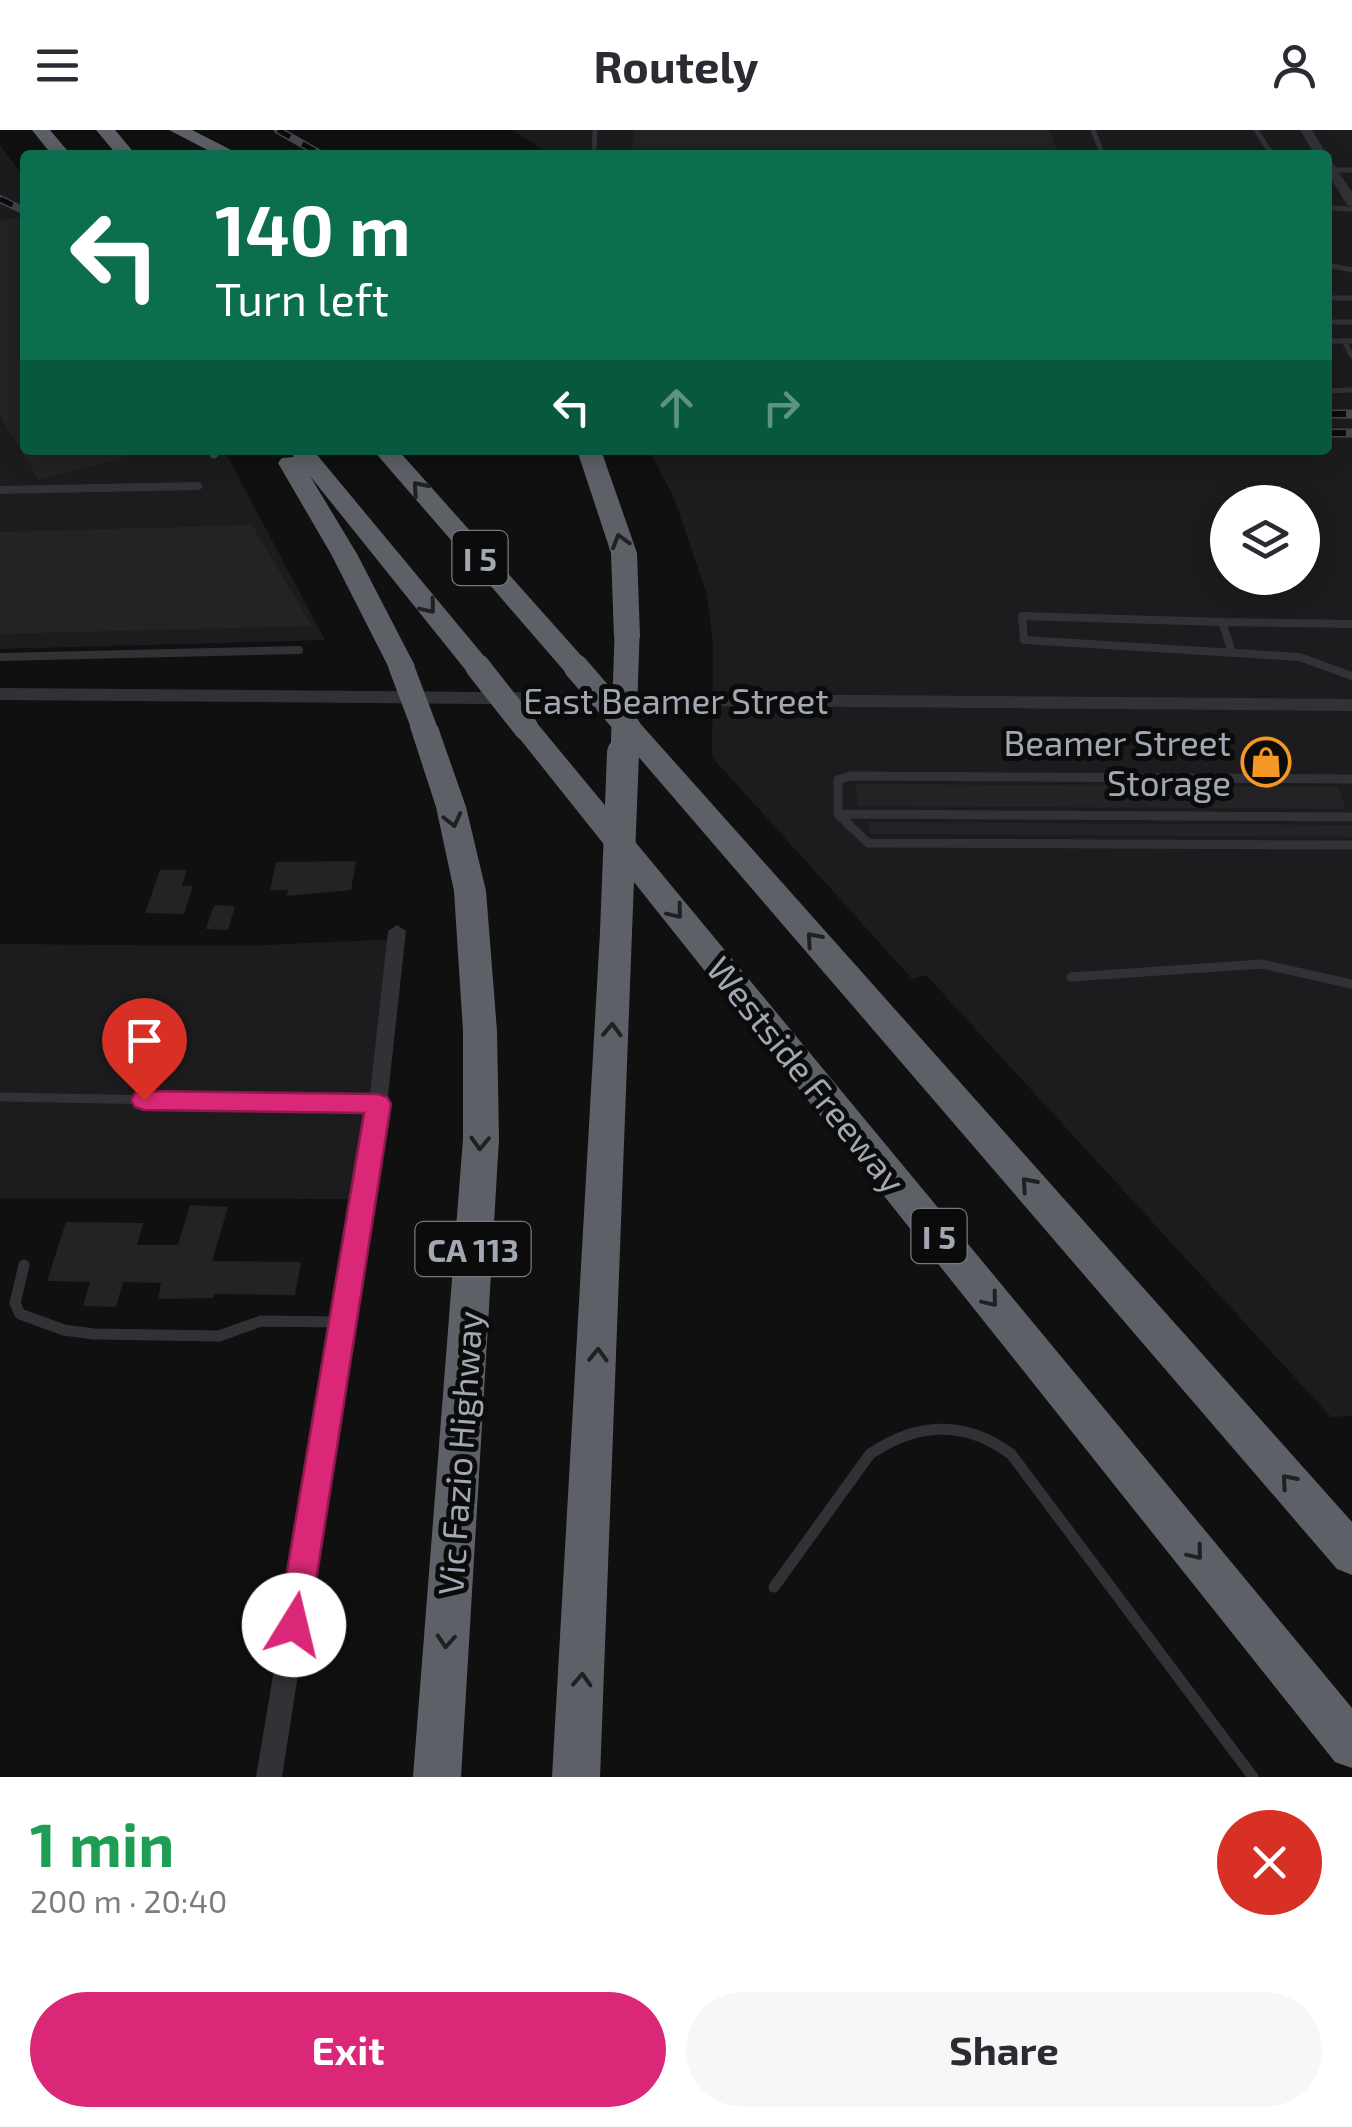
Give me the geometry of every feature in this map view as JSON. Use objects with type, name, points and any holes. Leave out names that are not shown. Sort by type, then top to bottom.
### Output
[{"type":"highway","points":[[42,130],[58,150]]},
{"type":"highway","points":[[105,130],[123,150]]},
{"type":"highway","points":[[178,130],[221,150]]},
{"type":"highway","name":"Vic Fazio Highway","points":[[286,455],[344,554],[401,666],[451,808],[470,890],[480,1032],[480,1140],[437,1777]]},
{"type":"highway","name":"Westside Freeway","points":[[305,455],[1352,1745]]},
{"type":"highway","name":"I 5","points":[[389,455],[1352,1554]]},
{"type":"highway","points":[[576,1777],[627,637],[624,553],[591,455]]},
{"type":"street","points":[[1332,172],[1351,200]]},
{"type":"street","name":"East Beamer Street","points":[[0,694],[1352,705]]},
{"type":"street","points":[[269,1777],[378,1104],[397,931]]},
{"type":"lane","points":[[1348,341],[1352,356]]},
{"type":"lane","points":[[0,490],[198,486]]},
{"type":"lane","points":[[1352,624],[1022,616],[1024,640],[1299,658],[1352,676]]},
{"type":"lane","points":[[1222,622],[1232,652]]},
{"type":"lane","points":[[0,657],[300,650]]},
{"type":"lane","points":[[1351,783],[850,776],[838,780],[838,814],[868,843],[1352,845]]},
{"type":"lane","points":[[838,814],[1352,817]]},
{"type":"lane","points":[[1071,977],[1262,964],[1352,984]]},
{"type":"lane","points":[[0,1096],[378,1104]]},
{"type":"lane","points":[[24,1265],[16,1302],[20,1314],[64,1330],[219,1336],[232,1327],[247,1324],[343,1322]]},
{"type":"lane","points":[[774,1586],[866,1456],[896,1436],[933,1428],[965,1428],[992,1437],[1011,1454],[1253,1777]]},
{"type":"shaded area","points":[[513,130],[1352,130],[1352,1416],[1331,1417],[926,975],[912,979],[712,757],[713,646],[707,595],[674,498],[652,455],[1332,455],[1332,150],[543,150]]},
{"type":"shaded area","points":[[0,145],[20,172],[20,455],[227,455],[325,640],[0,649]]},
{"type":"shaded area","points":[[395,939],[353,1199],[0,1198],[0,944],[245,946]]},
{"type":"building","points":[[634,130],[1050,130],[1056,150],[632,150]]},
{"type":"building","points":[[20,217],[20,449],[0,416],[0,221]]},
{"type":"building","points":[[24,455],[128,455],[128,456],[39,480]]},
{"type":"building","points":[[252,525],[312,626],[0,634],[0,532]]},
{"type":"building","points":[[856,784],[1338,787],[1346,809],[858,806]]},
{"type":"building","points":[[867,822],[1352,825],[1352,837],[871,834]]},
{"type":"building","points":[[356,861],[351,890],[287,896],[288,890],[270,890],[276,862]]},
{"type":"building","points":[[160,870],[187,870],[182,886],[193,886],[184,914],[145,913]]},
{"type":"building","points":[[214,905],[235,906],[228,930],[206,929]]},
{"type":"building","points":[[190,1205],[228,1207],[212,1261],[301,1262],[295,1295],[214,1294],[213,1298],[158,1299],[161,1283],[123,1282],[116,1307],[83,1306],[90,1282],[47,1281],[66,1222],[143,1223],[137,1245],[178,1245]]},
{"type":"railway","points":[[278,130],[313,150]]},
{"type":"railway","points":[[0,199],[20,209]]},
{"type":"railway","points":[[1332,414],[1352,414]]},
{"type":"railway","points":[[1332,433],[1352,433]]},
{"type":"place","name":"Beamer Street Storage","points":[[1266,762]]},
{"type":"route","points":[[144,1100],[378,1104],[294,1625]]}]
